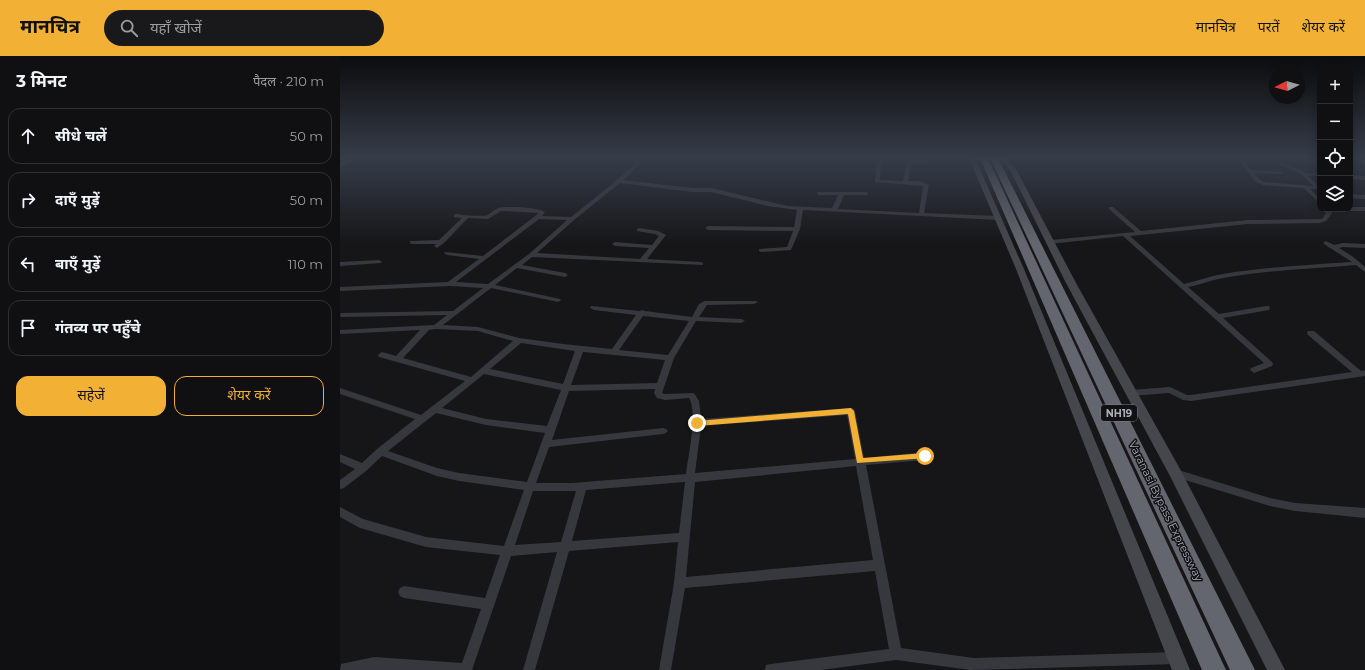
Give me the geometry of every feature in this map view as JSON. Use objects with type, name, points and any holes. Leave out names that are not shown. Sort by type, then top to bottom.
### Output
[{"type":"highway","name":"Varanasi Bypass Expressway","points":[[1002,187],[1214,670]]},
{"type":"highway","name":"Varanasi Bypass Expressway","points":[[1003,187],[1243,670]]},
{"type":"street","points":[[398,359],[431,327],[453,313],[531,255],[612,187]]},
{"type":"street","points":[[665,187],[692,190],[710,190],[768,204],[800,209],[998,218]]},
{"type":"street","points":[[921,215],[926,187]]},
{"type":"street","points":[[984,187],[1182,670]]},
{"type":"street","points":[[1022,187],[1050,242],[1175,473],[1276,670]]},
{"type":"street","points":[[1301,187],[1316,187]]},
{"type":"street","points":[[1305,187],[1317,199]]},
{"type":"street","points":[[819,193],[866,194]]},
{"type":"street","points":[[834,211],[842,194]]},
{"type":"street","points":[[1353,196],[1365,197]]},
{"type":"street","points":[[1111,208],[1139,232]]},
{"type":"street","points":[[450,284],[542,213],[540,211],[505,209],[499,210],[488,217],[456,216]]},
{"type":"street","points":[[761,250],[789,249],[797,229],[800,209]]},
{"type":"street","points":[[1353,209],[1365,209]]},
{"type":"street","points":[[1050,242],[1248,222],[1320,221],[1324,220],[1328,212]]},
{"type":"street","points":[[436,246],[442,242],[466,217]]},
{"type":"street","points":[[538,217],[572,219]]},
{"type":"street","points":[[708,228],[797,229]]},
{"type":"street","points":[[639,230],[663,235],[642,261]]},
{"type":"street","points":[[1124,234],[1269,364],[1254,370]]},
{"type":"street","points":[[412,242],[442,242]]},
{"type":"street","points":[[1326,243],[1335,247],[1358,263],[1365,270]]},
{"type":"street","points":[[615,244],[654,247]]},
{"type":"street","points":[[1335,247],[1343,245],[1365,246]]},
{"type":"street","points":[[446,253],[485,258]]},
{"type":"street","points":[[531,255],[701,264]]},
{"type":"street","points":[[340,264],[379,262]]},
{"type":"street","points":[[1182,286],[1199,283],[1221,276],[1249,272],[1358,263]]},
{"type":"street","points":[[515,266],[565,275]]},
{"type":"street","points":[[340,289],[450,284],[489,286],[558,300]]},
{"type":"street","points":[[665,670],[680,583],[697,423],[695,401],[690,396],[665,397],[660,396],[658,393],[670,358],[702,306],[707,302],[754,302]]},
{"type":"street","points":[[594,308],[642,312],[694,319],[740,321]]},
{"type":"street","points":[[1217,317],[1266,308]]},
{"type":"street","points":[[614,352],[642,312]]},
{"type":"street","points":[[344,315],[453,313]]},
{"type":"street","points":[[340,332],[431,327],[478,329],[519,340],[580,349],[670,358]]},
{"type":"street","points":[[1311,332],[1362,373]]},
{"type":"street","points":[[340,485],[363,468],[421,418],[472,380],[519,340]]},
{"type":"street","points":[[342,670],[374,663],[466,670],[580,349]]},
{"type":"street","points":[[382,355],[472,380]]},
{"type":"street","points":[[484,370],[566,388],[660,386]]},
{"type":"street","points":[[1131,393],[1170,390],[1186,398],[1191,398],[1362,373]]},
{"type":"street","points":[[340,391],[421,418]]},
{"type":"street","points":[[434,409],[486,422],[550,430]]},
{"type":"street","points":[[697,423],[851,411],[896,654]]},
{"type":"street","points":[[545,444],[663,431]]},
{"type":"street","points":[[380,452],[437,472],[459,477],[530,487],[582,486],[690,478],[925,456]]},
{"type":"street","points":[[340,458],[363,468]]},
{"type":"street","points":[[1175,473],[1270,502],[1294,507],[1365,513]]},
{"type":"street","points":[[529,670],[582,486]]},
{"type":"street","points":[[340,512],[360,523],[426,542],[507,551],[685,537]]},
{"type":"street","points":[[680,583],[880,565]]},
{"type":"street","points":[[404,592],[489,604]]},
{"type":"street","points":[[771,670],[896,654],[974,664],[1176,658]]},
{"type":"route","points":[[697,423],[851,411],[860,461],[925,456]]}]
